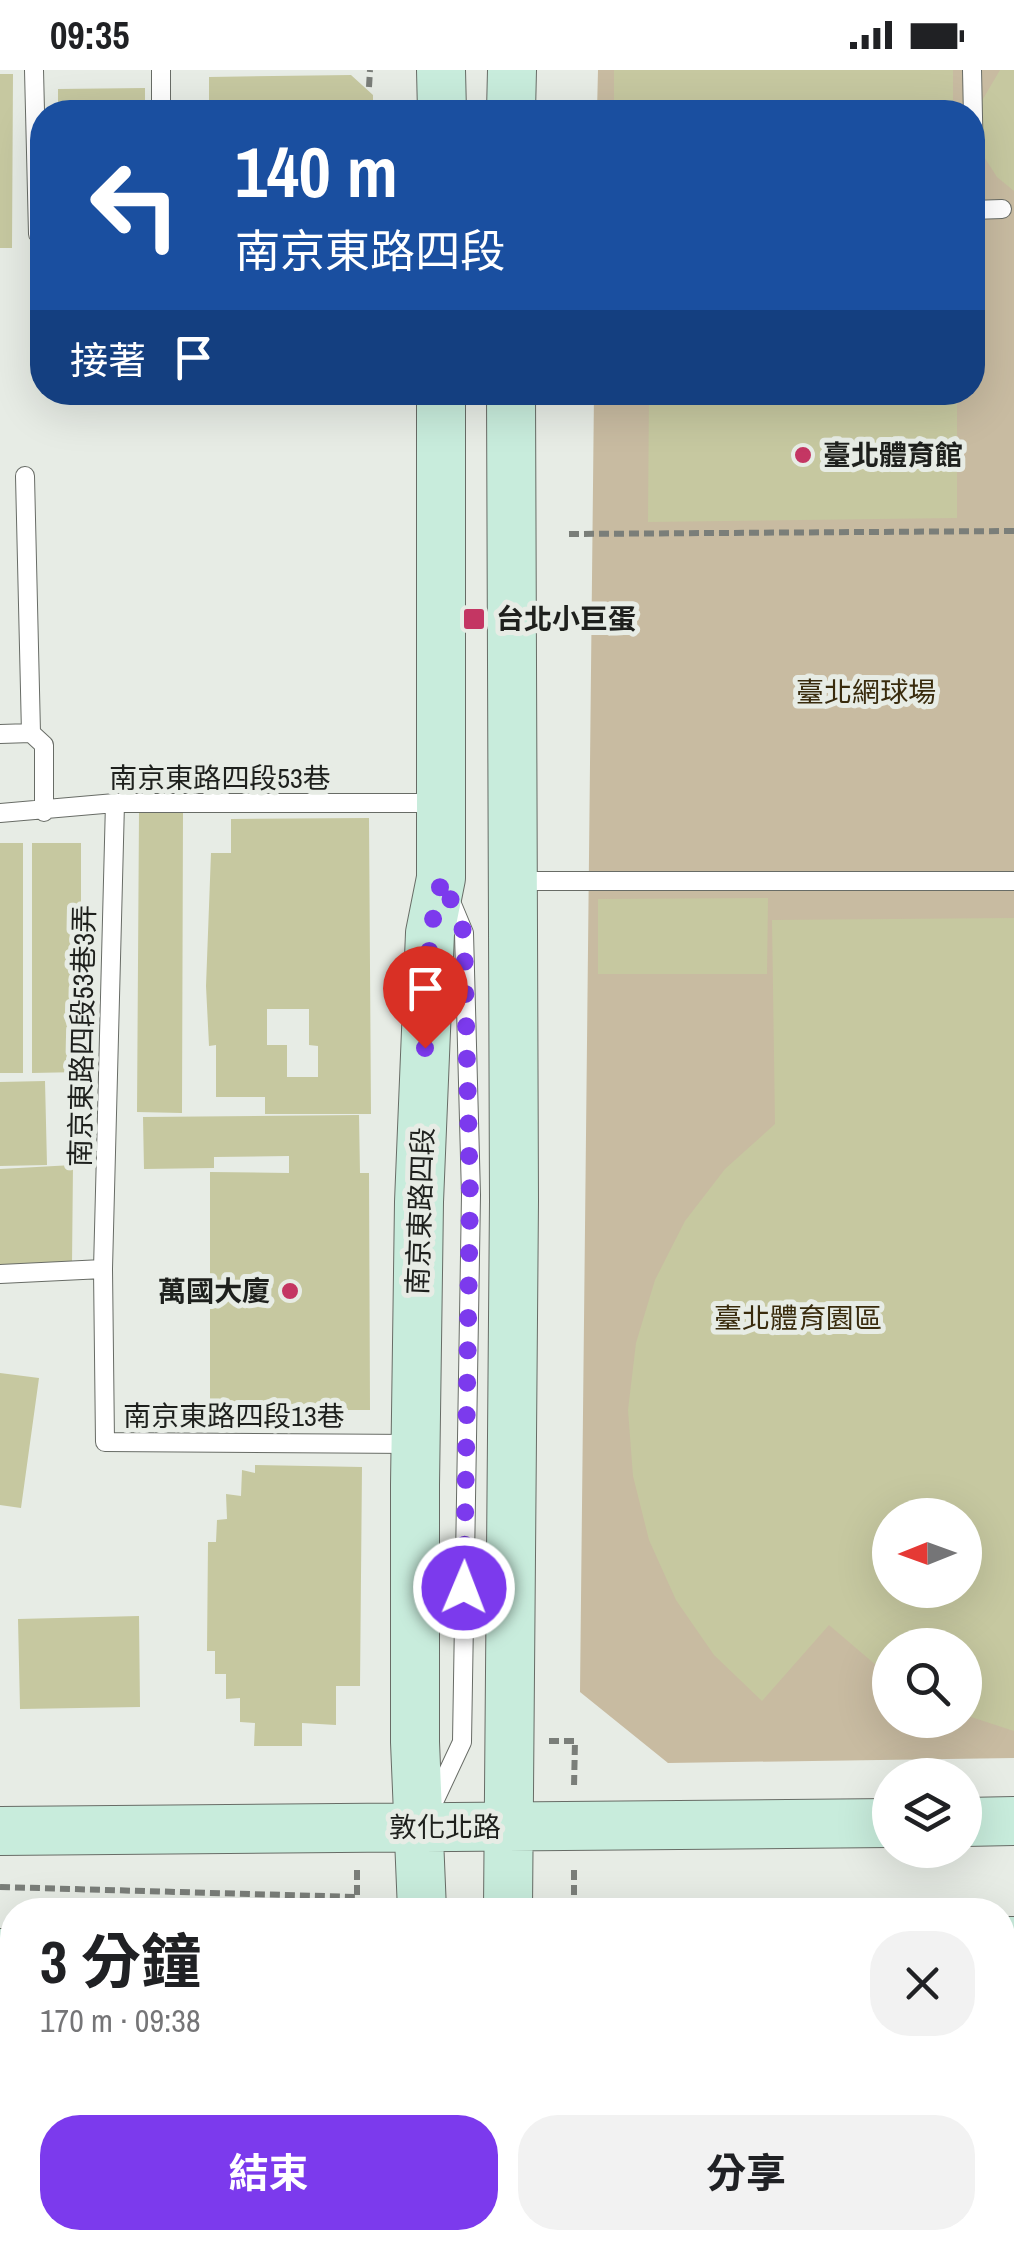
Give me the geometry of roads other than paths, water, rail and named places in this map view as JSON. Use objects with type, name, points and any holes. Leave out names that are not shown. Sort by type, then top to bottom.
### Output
[{"type":"main road","points":[[441,70],[442,100]]},
{"type":"main road","points":[[511,100],[512,70]]},
{"type":"main road","name":"南京東路四段","points":[[422,1898],[415,1742],[416,1444],[430,933],[442,878],[442,405]]},
{"type":"main road","points":[[508,1898],[514,1200],[511,405]]},
{"type":"main road","points":[[982,1822],[1014,1822]]},
{"type":"main road","name":"敦化北路","points":[[0,1831],[872,1823]]},
{"type":"lane","points":[[34,70],[35,100]]},
{"type":"lane","points":[[161,70],[162,100]]},
{"type":"lane","points":[[972,70],[972,100]]},
{"type":"lane","points":[[985,210],[1002,209]]},
{"type":"lane","points":[[25,476],[31,733]]},
{"type":"lane","points":[[0,734],[31,733],[44,745],[44,812]]},
{"type":"lane","name":"南京東路四段53巷","points":[[0,813],[115,803],[440,803]]},
{"type":"lane","name":"南京東路四段53巷3弄","points":[[103,1269],[115,803]]},
{"type":"lane","points":[[421,1828],[462,1742],[470,1176],[464,933],[442,878]]},
{"type":"lane","points":[[510,881],[1014,881]]},
{"type":"lane","points":[[0,1274],[103,1269]]},
{"type":"lane","name":"南京東路四段13巷","points":[[103,1269],[104,1442],[416,1444]]},
{"type":"place","name":"臺北體育館","points":[[803,455]]},
{"type":"place","name":"台北小巨蛋","points":[[474,619]]},
{"type":"place","name":"萬國大廈","points":[[290,1291]]},
{"type":"park label","name":"臺北網球場","points":[[866,692]]},
{"type":"park label","name":"臺北體育園區","points":[[798,1318]]}]
